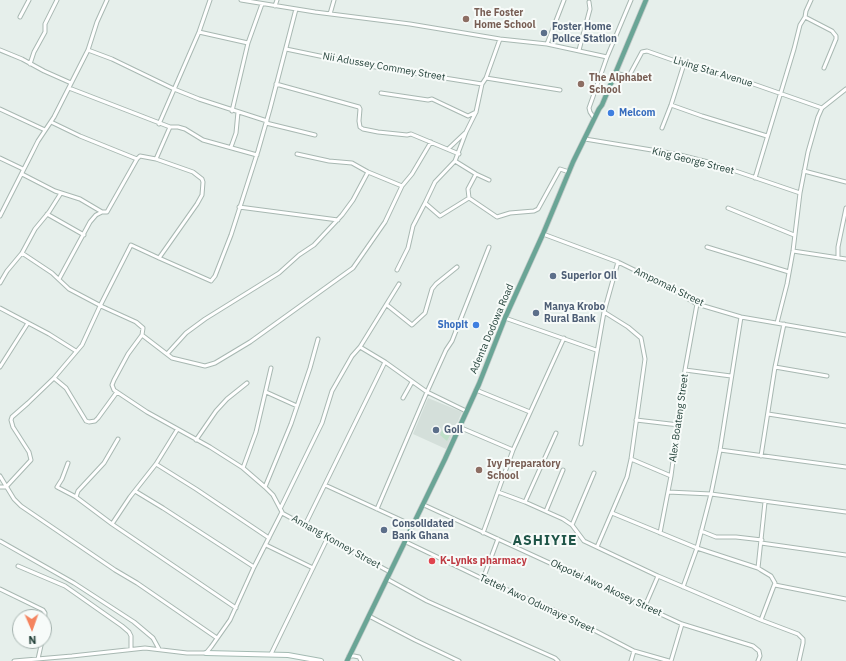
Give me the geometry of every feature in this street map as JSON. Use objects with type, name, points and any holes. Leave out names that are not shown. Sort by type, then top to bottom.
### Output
[{"type":"main road","name":"Adenta Dodowa Road","points":[[348,659],[424,505],[476,390],[504,318],[543,234],[569,172],[594,118],[602,105],[646,0]]},
{"type":"street","points":[[20,17],[29,0]]},
{"type":"street","points":[[30,64],[34,52],[46,32],[44,24],[57,0]]},
{"type":"street","points":[[0,216],[22,174],[23,169],[51,122],[88,50],[97,22],[107,0]]},
{"type":"street","points":[[159,124],[210,0]]},
{"type":"street","points":[[241,0],[330,14],[410,24],[500,39],[547,44],[607,57]]},
{"type":"street","points":[[275,6],[277,0]]},
{"type":"street","points":[[330,14],[334,0]]},
{"type":"street","points":[[547,44],[564,0]]},
{"type":"street","points":[[594,118],[589,108],[607,57],[631,0]]},
{"type":"street","points":[[755,178],[800,25],[805,17],[811,0]]},
{"type":"street","points":[[579,50],[590,9],[589,2]]},
{"type":"street","points":[[232,111],[248,43],[262,4]]},
{"type":"street","points":[[0,487],[6,487],[31,460],[29,452],[13,427],[11,420],[12,416],[54,378],[82,344],[131,245],[211,281],[224,255],[257,155],[296,9]]},
{"type":"street","points":[[805,17],[832,30],[836,36],[824,68]]},
{"type":"street","points":[[198,32],[248,43]]},
{"type":"street","points":[[397,270],[408,248],[413,226],[435,182],[455,161],[459,154],[466,132],[476,112],[482,84],[486,78],[500,39]]},
{"type":"street","name":"Nii Adussey Commey Street","points":[[286,49],[369,66],[482,84]]},
{"type":"street","points":[[0,50],[71,83]]},
{"type":"street","points":[[88,50],[112,59],[174,90],[266,122],[315,135]]},
{"type":"street","name":"Living Star Avenue","points":[[615,73],[629,76],[642,52],[645,51],[684,64],[742,80],[822,108]]},
{"type":"street","points":[[662,128],[684,64]]},
{"type":"street","points":[[486,78],[560,90]]},
{"type":"street","points":[[276,84],[359,107],[359,124],[362,129],[407,135],[411,134],[459,154]]},
{"type":"street","points":[[69,88],[159,124],[185,129],[204,140],[257,155]]},
{"type":"street","points":[[777,323],[793,251],[804,171],[818,117],[822,108],[846,89]]},
{"type":"street","points":[[381,93],[428,100],[432,99],[468,116],[476,112]]},
{"type":"street","points":[[671,105],[767,136]]},
{"type":"street","points":[[0,109],[45,130]]},
{"type":"street","points":[[231,148],[236,133],[238,112]]},
{"type":"street","points":[[51,122],[80,136],[137,159]]},
{"type":"street","points":[[156,159],[170,127]]},
{"type":"street","points":[[448,149],[466,132]]},
{"type":"street","name":"King George Street","points":[[585,138],[676,154],[712,163],[800,193]]},
{"type":"street","points":[[142,335],[174,359],[205,366],[212,365],[250,342],[351,271],[385,222],[402,186],[432,142]]},
{"type":"street","points":[[297,154],[329,161],[352,163],[368,172],[402,186]]},
{"type":"street","points":[[59,279],[90,222],[96,215],[102,212],[107,212],[140,156],[156,159],[193,172],[200,176],[204,182],[202,195],[198,204],[159,258]]},
{"type":"street","points":[[0,158],[23,169]]},
{"type":"street","points":[[455,161],[489,180]]},
{"type":"street","points":[[469,198],[498,217],[510,213],[534,211],[538,209],[560,168],[569,172]]},
{"type":"street","points":[[804,171],[846,182]]},
{"type":"street","points":[[167,354],[186,334],[205,319],[279,273],[314,245],[338,220],[353,200],[368,172]]},
{"type":"street","points":[[22,174],[61,193],[80,199],[102,212]]},
{"type":"street","points":[[469,198],[468,189],[476,174]]},
{"type":"street","points":[[0,283],[7,271],[22,252],[35,229],[61,193]]},
{"type":"street","points":[[425,203],[440,216],[469,198]]},
{"type":"street","points":[[239,207],[338,220]]},
{"type":"street","points":[[0,208],[4,210]]},
{"type":"street","points":[[728,208],[794,235]]},
{"type":"street","points":[[838,258],[838,247],[846,208]]},
{"type":"street","points":[[47,214],[84,235]]},
{"type":"street","name":"Ampomah Street","points":[[543,234],[618,262],[663,284],[697,304],[741,316],[846,335]]},
{"type":"street","points":[[707,247],[789,272]]},
{"type":"street","points":[[377,509],[427,392],[446,350],[452,341],[489,248]]},
{"type":"street","points":[[793,251],[846,259]]},
{"type":"street","points":[[22,252],[52,273],[69,289],[100,306],[136,322],[143,328],[142,335],[128,354],[114,380],[112,387],[117,392],[177,430],[242,468],[265,486],[281,507],[282,513],[254,567],[236,608],[225,629],[206,653]]},
{"type":"street","points":[[581,444],[596,350],[604,312],[618,262]]},
{"type":"street","points":[[387,305],[411,326],[413,325],[424,315],[432,289],[457,267]]},
{"type":"street","points":[[281,507],[322,423],[338,378],[352,356],[360,347],[399,284]]},
{"type":"street","name":"Alex Boateng Street","points":[[660,533],[671,476],[679,425],[685,370],[697,304]]},
{"type":"street","points":[[0,308],[49,334],[76,351]]},
{"type":"street","points":[[597,547],[627,477],[631,459],[645,359],[642,340],[628,327],[604,312]]},
{"type":"street","points":[[683,588],[697,548],[711,494],[720,450],[741,316]]},
{"type":"street","points":[[504,318],[596,350]]},
{"type":"street","points":[[0,367],[2,360],[10,352],[28,323]]},
{"type":"street","points":[[761,456],[775,367],[784,324]]},
{"type":"street","points":[[484,532],[513,450],[564,338]]},
{"type":"street","points":[[265,486],[297,406],[318,339]]},
{"type":"street","points":[[360,347],[427,392],[466,411]]},
{"type":"street","points":[[306,525],[384,362]]},
{"type":"street","points":[[775,367],[827,376]]},
{"type":"street","points":[[242,468],[256,432],[272,368]]},
{"type":"street","points":[[685,370],[731,376]]},
{"type":"street","points":[[54,378],[66,388],[86,421],[89,422],[95,421],[98,418],[117,392]]},
{"type":"street","points":[[403,398],[412,382]]},
{"type":"street","points":[[196,440],[216,411],[227,399],[247,383]]},
{"type":"street","points":[[476,390],[530,412]]},
{"type":"street","points":[[266,392],[297,406]]},
{"type":"street","points":[[768,414],[846,426]]},
{"type":"street","points":[[636,420],[679,425]]},
{"type":"street","points":[[459,427],[513,450]]},
{"type":"street","points":[[112,524],[134,491],[156,464],[177,430]]},
{"type":"street","points":[[525,502],[556,433]]},
{"type":"street","points":[[76,497],[78,491],[104,463],[118,439]]},
{"type":"street","points":[[720,450],[846,467]]},
{"type":"street","points":[[631,459],[671,476]]},
{"type":"street","points":[[68,463],[62,479],[56,487],[76,497],[112,524],[236,608]]},
{"type":"street","points":[[156,464],[269,538]]},
{"type":"street","points":[[546,511],[563,470]]},
{"type":"street","points":[[572,525],[594,473]]},
{"type":"street","points":[[0,476],[6,487],[21,506],[218,638]]},
{"type":"street","points":[[324,485],[414,526]]},
{"type":"street","points":[[134,491],[176,516],[254,567]]},
{"type":"street","points":[[498,492],[563,519],[572,525],[584,541],[683,588],[801,636],[803,643],[799,661]]},
{"type":"street","points":[[668,492],[711,494],[846,512]]},
{"type":"street","points":[[758,568],[765,502]]},
{"type":"street","name":"Okpotei Awo Akosey Street","points":[[424,505],[682,624],[753,646],[759,651],[760,656],[758,661]]},
{"type":"street","name":"Annang Konney Street","points":[[282,513],[390,572]]},
{"type":"street","points":[[612,513],[697,548],[758,568],[771,576],[775,580],[775,585],[761,620]]},
{"type":"street","points":[[701,531],[716,538],[736,537],[846,555]]},
{"type":"street","points":[[271,654],[328,538]]},
{"type":"street","points":[[483,579],[498,539]]},
{"type":"street","points":[[0,541],[68,578],[134,622],[153,638],[159,649]]},
{"type":"street","name":"Tetteh Awo Odumaye Street","points":[[406,542],[483,579],[565,615],[634,651],[670,661]]},
{"type":"street","points":[[266,545],[313,568]]},
{"type":"street","points":[[18,566],[65,586],[122,626],[131,636],[131,649]]},
{"type":"street","points":[[645,606],[658,576]]},
{"type":"street","points":[[387,579],[427,601],[555,658],[558,661]]},
{"type":"street","points":[[775,585],[846,599]]},
{"type":"street","points":[[0,589],[41,609]]},
{"type":"street","points":[[369,616],[459,661]]},
{"type":"street","points":[[670,661],[682,624]]},
{"type":"street","points":[[14,661],[145,648],[187,653],[271,654],[301,656],[321,661]]},
{"type":"street","points":[[38,659],[40,649]]},
{"type":"street","points":[[632,661],[634,651]]},
{"type":"street","points":[[71,661],[72,656]]},
{"type":"street","points":[[348,659],[354,656],[359,657],[360,661]]},
{"type":"shaded area","points":[[428,398],[462,412],[446,449],[413,434]]},
{"type":"green space","points":[[444,426],[454,427],[447,441],[440,435]]},
{"type":"place","name":"The Foster Home School","points":[[466,19]]},
{"type":"place","name":"Foster Home Police Station","points":[[544,33]]},
{"type":"place","name":"The Alphabet School","points":[[581,84]]},
{"type":"place","name":"Melcom","points":[[611,113]]},
{"type":"place","name":"Superior Oil","points":[[553,276]]},
{"type":"place","name":"Manya Krobo Rural Bank","points":[[536,313]]},
{"type":"place","name":"Shopit","points":[[476,325]]},
{"type":"place","name":"Goil","points":[[436,430]]},
{"type":"place","name":"Ivy Preparatory School","points":[[479,470]]},
{"type":"place","name":"Consolidated Bank Ghana","points":[[384,530]]},
{"type":"place","name":"K-Lynks pharmacy","points":[[432,561]]},
{"type":"district","name":"ASHIYIE","points":[[545,541]]}]
